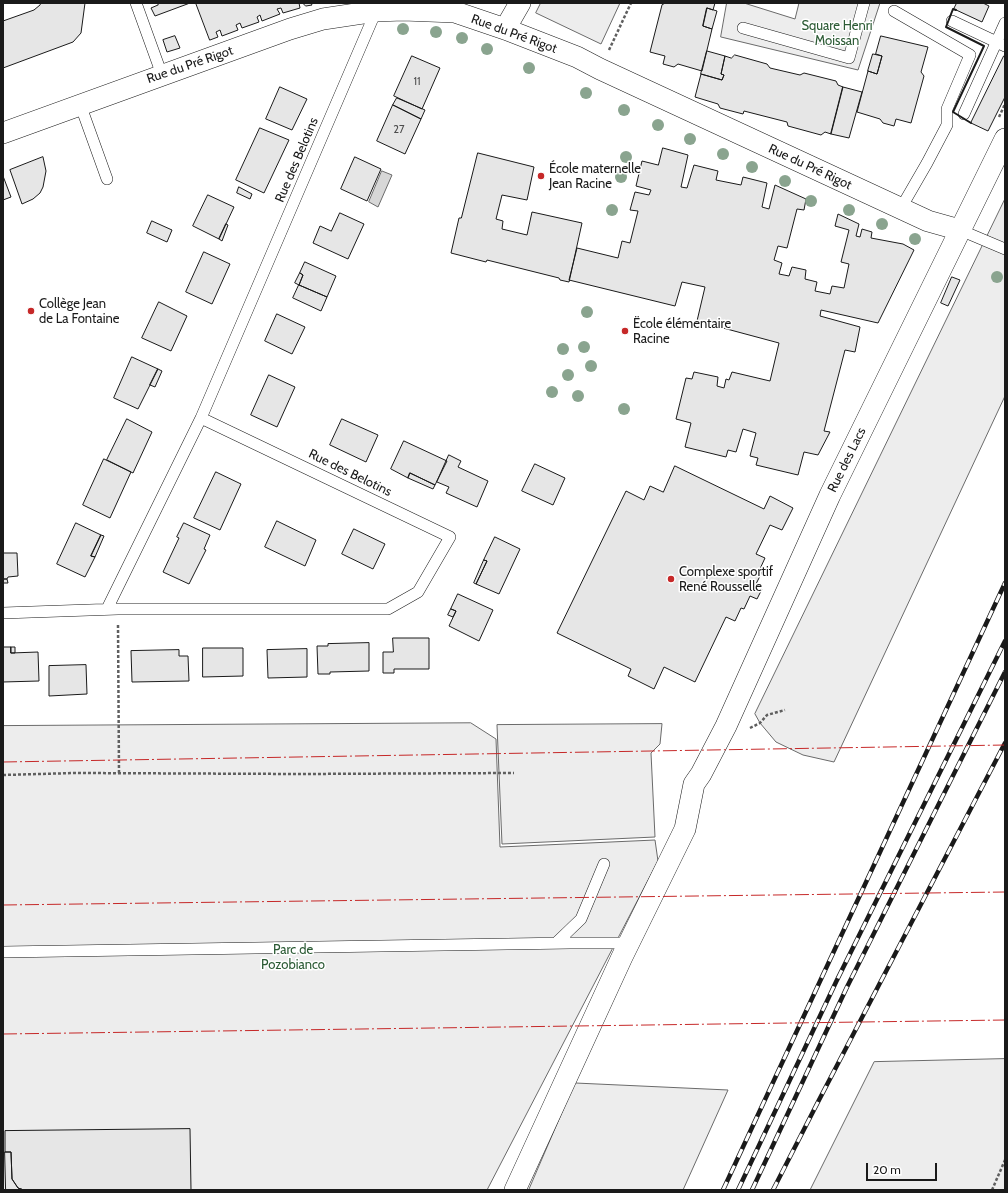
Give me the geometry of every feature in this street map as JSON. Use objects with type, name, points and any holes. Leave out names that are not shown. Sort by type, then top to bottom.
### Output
[{"type":"street","points":[[505,29],[520,3]]},
{"type":"street","name":"Rue du Pré Rigot","points":[[3,133],[296,27],[340,16],[404,7],[457,8],[505,29],[577,57],[928,221],[960,230]]},
{"type":"street","name":"Rue des Lacs","points":[[629,943],[685,829],[694,784],[701,774],[726,726],[830,495],[1005,138]]},
{"type":"street","points":[[515,1190],[629,943]]},
{"type":"lane","points":[[136,3],[162,75]]},
{"type":"lane","points":[[743,28],[849,58],[864,3]]},
{"type":"lane","name":"Rue des Belotins","points":[[3,613],[112,609],[388,609],[418,592],[450,537],[201,418],[376,11]]},
{"type":"lane","points":[[894,11],[970,55],[947,109],[947,125],[927,163],[900,208]]},
{"type":"lane","points":[[952,21],[1001,44]]},
{"type":"lane","points":[[964,114],[1001,44],[1005,22]]},
{"type":"lane","points":[[80,104],[107,179]]},
{"type":"lane","points":[[960,230],[1004,245]]},
{"type":"lane","points":[[112,609],[201,418]]},
{"type":"lane","points":[[556,943],[581,919],[604,864]]},
{"type":"lane","points":[[3,952],[629,943]]},
{"type":"path","points":[[600,69],[631,3]]},
{"type":"path","points":[[998,118],[1005,104]]},
{"type":"path","points":[[112,609],[119,774]]},
{"type":"path","points":[[726,726],[742,732],[760,723],[767,715],[785,710]]},
{"type":"path","points":[[3,775],[514,773]]},
{"type":"path","points":[[992,1190],[1005,1160]]},
{"type":"shaded area","points":[[541,3],[620,3],[601,44],[536,13]]},
{"type":"shaded area","name":"Square Henri Moissan","points":[[727,3],[744,3],[795,19],[799,3],[880,3],[858,70],[721,37]]},
{"type":"shaded area","points":[[382,171],[392,175],[378,207],[369,202]]},
{"type":"shaded area","points":[[1005,199],[1005,396],[834,762],[803,755],[776,742],[760,723],[755,714]]},
{"type":"shaded area","name":"Parc de Pozobianco","points":[[471,723],[496,739],[500,847],[655,840],[658,861],[487,1190],[3,1190],[3,726]]},
{"type":"shaded area","points":[[662,724],[660,744],[651,753],[655,837],[502,844],[497,725]]},
{"type":"shaded area","points":[[1005,1059],[1005,1190],[810,1190],[874,1062]]},
{"type":"shaded area","points":[[575,1083],[728,1090],[683,1190],[529,1190]]},
{"type":"building","points":[[40,3],[85,3],[81,33],[73,42],[3,68],[3,21],[34,10],[40,5]]},
{"type":"building","points":[[157,3],[190,3],[155,16],[151,8],[158,5]]},
{"type":"building","points":[[196,3],[299,3],[300,8],[283,13],[281,8],[277,9],[280,14],[262,21],[260,15],[257,17],[259,22],[242,28],[240,23],[236,25],[238,30],[222,36],[220,30],[216,32],[218,37],[210,40]]},
{"type":"building","points":[[303,3],[311,3],[312,5],[306,6]]},
{"type":"building","points":[[666,3],[715,3],[713,10],[707,8],[703,26],[712,29],[702,71],[678,64],[674,67],[663,64],[665,56],[650,52],[662,5]]},
{"type":"building","points":[[957,3],[983,3],[989,6],[982,22],[954,9]]},
{"type":"building","points":[[707,8],[717,11],[712,29],[703,26]]},
{"type":"building","points":[[175,36],[180,48],[167,52],[163,40]]},
{"type":"building","points":[[881,36],[928,47],[921,72],[924,76],[911,123],[896,119],[894,126],[883,123],[880,119],[857,112],[868,71],[877,74],[882,56],[876,54]]},
{"type":"building","points":[[707,51],[725,56],[721,74],[724,75],[722,80],[701,74]]},
{"type":"building","points":[[873,54],[882,56],[877,74],[868,71]]},
{"type":"building","points":[[735,55],[767,64],[770,68],[800,75],[804,73],[836,81],[838,85],[843,87],[831,134],[825,132],[821,135],[788,126],[787,122],[744,111],[743,114],[720,108],[718,104],[695,97],[701,74],[722,80],[724,75],[721,74],[725,56],[731,58]]},
{"type":"building","points":[[412,56],[440,68],[422,109],[394,96]]},
{"type":"building","points":[[1004,56],[1005,97],[988,131],[971,123]]},
{"type":"building","points":[[280,87],[307,99],[292,130],[266,119]]},
{"type":"building","points":[[843,87],[862,92],[849,138],[831,134]]},
{"type":"building","points":[[397,98],[425,110],[421,119],[393,105]]},
{"type":"building","points":[[393,105],[421,119],[405,154],[377,141]]},
{"type":"building","points":[[260,128],[289,140],[264,193],[236,180]]},
{"type":"building","points":[[663,148],[688,155],[681,187],[687,188],[694,165],[718,171],[716,180],[741,185],[743,177],[767,183],[762,207],[769,209],[775,185],[806,199],[804,210],[797,209],[787,248],[778,246],[774,260],[782,263],[779,274],[789,276],[792,267],[806,270],[805,279],[817,282],[815,291],[830,294],[832,286],[844,288],[849,264],[841,262],[849,230],[835,226],[838,214],[859,224],[856,236],[860,237],[862,229],[872,232],[871,238],[903,244],[914,250],[878,323],[821,310],[820,316],[860,327],[855,352],[845,350],[824,431],[830,432],[818,455],[804,452],[798,475],[756,465],[758,458],[750,456],[756,433],[743,429],[736,452],[728,450],[726,457],[685,447],[691,423],[676,419],[686,378],[692,379],[694,372],[718,377],[717,386],[724,388],[726,379],[729,380],[732,372],[770,381],[779,343],[697,321],[705,287],[682,282],[675,306],[569,280],[577,248],[618,258],[622,241],[630,243],[638,211],[630,210],[635,192],[649,195],[651,190],[636,186],[642,161],[658,165]]},
{"type":"building","points":[[478,153],[534,167],[527,200],[502,195],[496,219],[503,221],[502,229],[527,235],[532,212],[582,223],[569,282],[560,280],[559,278],[487,260],[486,262],[451,253],[459,218],[461,218]]},
{"type":"building","points":[[43,157],[46,171],[43,187],[40,193],[33,199],[22,204],[10,170]]},
{"type":"building","points":[[355,157],[381,169],[367,201],[341,189]]},
{"type":"building","points":[[3,176],[11,197],[3,200]]},
{"type":"building","points":[[239,187],[252,194],[250,199],[237,193]]},
{"type":"building","points":[[208,195],[234,207],[219,239],[193,226]]},
{"type":"building","points":[[340,213],[364,224],[348,259],[313,243],[320,226],[331,231]]},
{"type":"building","points":[[152,221],[172,230],[167,242],[147,233]]},
{"type":"building","points":[[226,224],[228,225],[222,241],[219,239]]},
{"type":"building","points":[[204,252],[230,264],[212,304],[186,292]]},
{"type":"building","points":[[305,262],[336,276],[327,297],[299,285],[303,275],[300,273]]},
{"type":"building","points":[[300,273],[303,275],[299,285],[295,283]]},
{"type":"building","points":[[952,277],[960,280],[948,306],[941,303]]},
{"type":"building","points":[[299,285],[327,297],[321,311],[293,298]]},
{"type":"building","points":[[159,302],[187,316],[171,351],[142,338]]},
{"type":"building","points":[[277,314],[305,327],[292,354],[265,341]]},
{"type":"building","points":[[132,357],[158,369],[138,409],[114,398]]},
{"type":"building","points":[[158,369],[162,371],[155,387],[150,385]]},
{"type":"building","points":[[269,375],[295,387],[277,427],[251,415]]},
{"type":"building","points":[[127,419],[152,432],[133,473],[107,460]]},
{"type":"building","points":[[342,419],[378,435],[366,462],[330,445]]},
{"type":"building","points":[[404,441],[447,461],[435,485],[410,473],[408,478],[391,469]]},
{"type":"building","points":[[449,455],[461,461],[458,467],[488,481],[477,507],[446,493],[449,487],[437,482]]},
{"type":"building","points":[[104,459],[131,472],[110,518],[83,505]]},
{"type":"building","points":[[535,464],[565,478],[553,505],[522,491]]},
{"type":"building","name":"Complexe sportif René Rousselle","points":[[675,466],[764,509],[770,496],[793,508],[782,530],[770,525],[756,554],[765,558],[759,571],[762,572],[755,586],[762,589],[757,599],[750,596],[744,609],[741,608],[735,621],[726,617],[695,682],[664,667],[654,689],[628,676],[631,669],[557,633],[626,491],[644,500],[650,486],[663,492]]},
{"type":"building","points":[[216,472],[241,484],[220,530],[194,518]]},
{"type":"building","points":[[410,473],[435,485],[433,489],[408,478]]},
{"type":"building","points":[[277,521],[316,540],[305,566],[265,547]]},
{"type":"building","points":[[76,523],[101,535],[91,556],[95,557],[85,577],[57,564]]},
{"type":"building","points":[[184,523],[210,535],[204,549],[206,550],[189,584],[163,572],[179,538],[177,537]]},
{"type":"building","points":[[354,529],[385,544],[373,569],[342,554]]},
{"type":"building","points":[[101,535],[104,536],[95,557],[91,556]]},
{"type":"building","points":[[495,537],[520,549],[499,594],[476,584],[487,561],[484,560]]},
{"type":"building","points":[[3,553],[17,553],[18,576],[3,579]]},
{"type":"building","points":[[484,560],[487,561],[476,584],[474,583]]},
{"type":"building","points":[[3,579],[7,579],[8,583],[3,583]]},
{"type":"building","points":[[458,594],[493,610],[479,641],[449,626],[456,611],[451,609]]},
{"type":"building","points":[[451,609],[456,611],[453,617],[448,615]]},
{"type":"building","points":[[393,638],[429,638],[429,669],[394,669],[394,673],[383,673],[383,652],[393,652]]},
{"type":"building","points":[[369,643],[369,671],[330,672],[330,674],[318,674],[317,646],[328,646],[328,644]]},
{"type":"building","points":[[3,647],[11,647],[11,653],[38,652],[39,681],[3,682]]},
{"type":"building","points":[[11,647],[15,647],[15,653],[11,653]]},
{"type":"building","points":[[203,648],[243,648],[243,676],[203,677]]},
{"type":"building","points":[[307,649],[307,677],[268,678],[267,650]]},
{"type":"building","points":[[179,650],[179,656],[188,656],[189,681],[132,682],[131,651]]},
{"type":"building","points":[[86,665],[87,694],[49,696],[49,666]]},
{"type":"building","points":[[190,1129],[191,1190],[24,1190],[18,1188],[12,1179],[11,1152],[5,1152],[5,1131]]},
{"type":"building","points":[[5,1152],[11,1152],[12,1179],[18,1188],[24,1190],[6,1190]]},
{"type":"railway","points":[[723,1190],[1005,583]]},
{"type":"railway","points":[[738,1190],[836,982],[1005,641]]},
{"type":"railway","points":[[752,1190],[847,987],[1005,672]]},
{"type":"railway","points":[[773,1190],[1005,743]]},
{"type":"wall","points":[[956,10],[953,9],[946,27],[984,46],[953,112],[971,123]]},
{"type":"power","points":[[3,762],[1005,745]]},
{"type":"power","points":[[3,905],[1005,892]]},
{"type":"power","points":[[3,1034],[1005,1020]]},
{"type":"place","name":"École maternelle Jean Racine","points":[[541,176]]},
{"type":"place","name":"Collège Jean de La Fontaine","points":[[31,311]]},
{"type":"place","name":"Ëcole élémentaire Racine","points":[[625,331]]},
{"type":"place","name":"Complexe sportif René Rousselle","points":[[671,579]]}]
